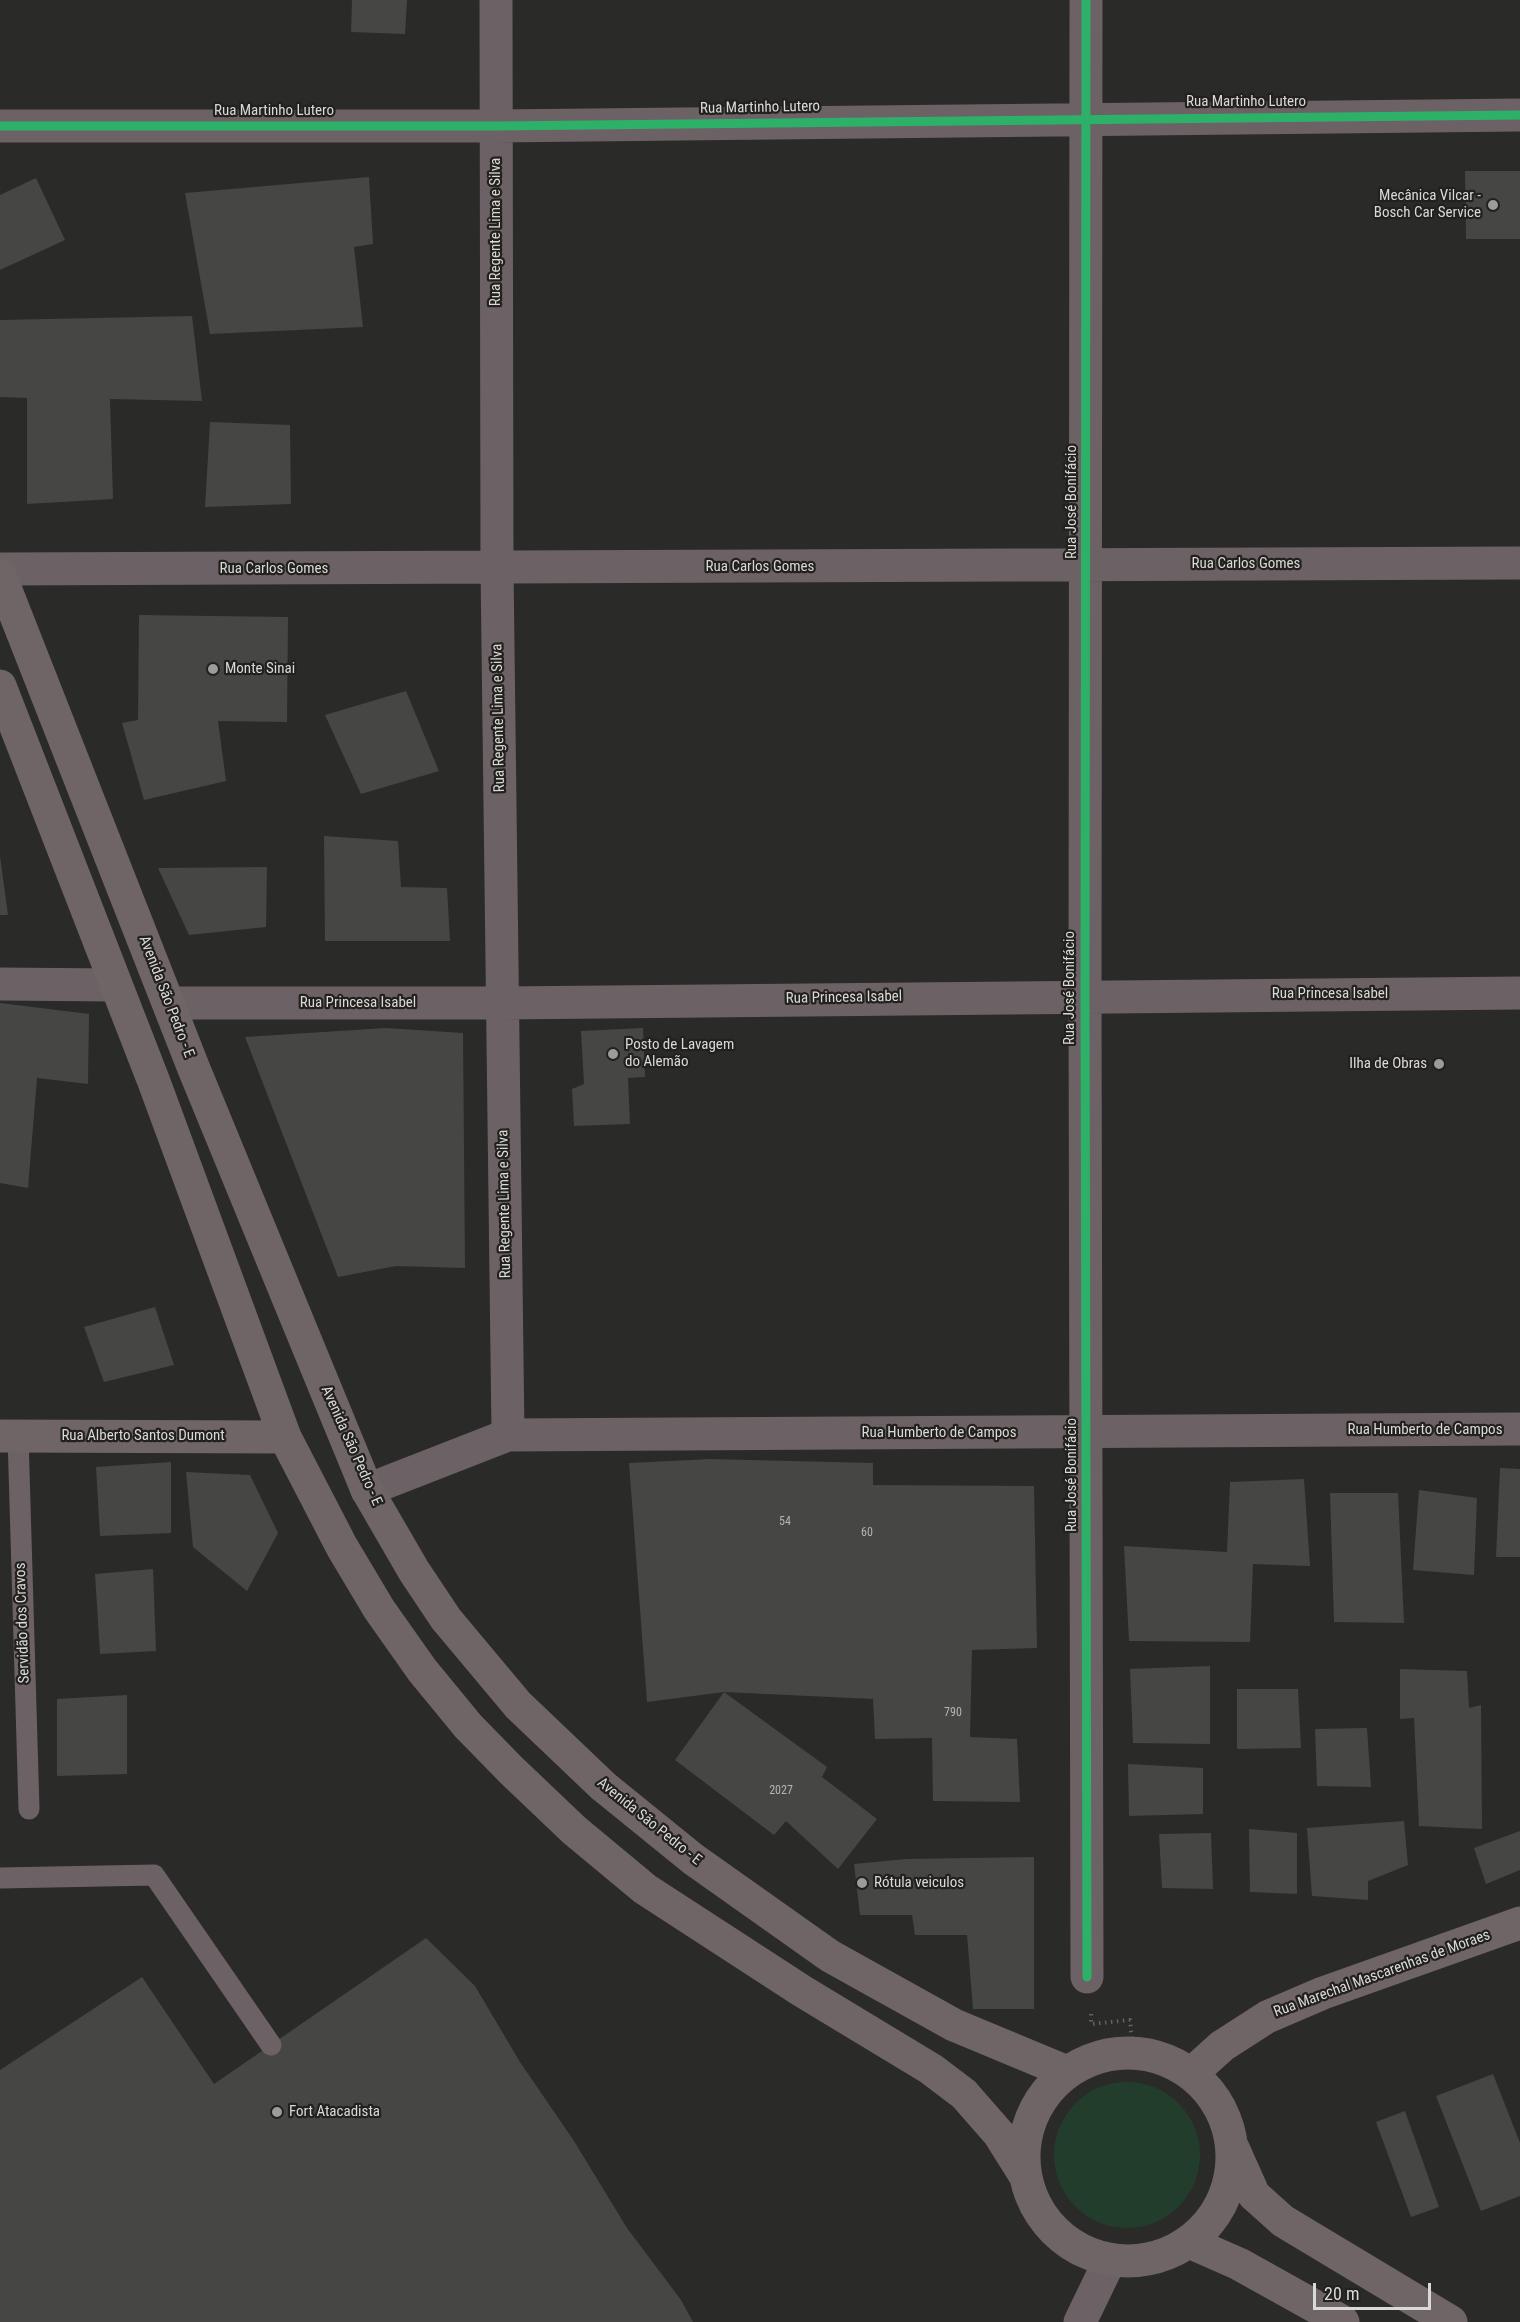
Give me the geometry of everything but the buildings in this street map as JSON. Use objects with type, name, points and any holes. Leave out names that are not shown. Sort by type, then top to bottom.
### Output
[{"type":"main road","name":"Avenida São Pedro - E","points":[[0,575],[169,1003],[367,1490],[414,1571],[446,1619],[518,1705],[603,1785],[693,1859],[830,1956],[954,2025],[1067,2072]]},
{"type":"main road","points":[[0,686],[116,985],[285,1437],[342,1547],[379,1609],[422,1670],[468,1726],[574,1830],[645,1889],[801,1991],[931,2069],[964,2094],[999,2134],[1026,2177],[1036,2207],[1055,2232],[1080,2250],[1110,2260],[1137,2262],[1165,2256],[1189,2242],[1214,2216],[1229,2183],[1232,2146]]},
{"type":"main road","name":"Rua Alberto Santos Dumont","points":[[9,1436],[285,1437]]},
{"type":"main road","name":"Rua Marechal Mascarenhas de Moraes","points":[[1191,2074],[1222,2046],[1267,2017],[1323,1993],[1520,1923]]},
{"type":"main road","points":[[1026,2177],[1026,2136],[1041,2098],[1067,2072],[1098,2057],[1133,2053],[1164,2059],[1191,2074],[1219,2106],[1232,2146],[1254,2195],[1283,2222],[1451,2322]]},
{"type":"main road","points":[[1189,2242],[1239,2264],[1343,2322]]},
{"type":"street","name":"Rua Regente Lima e Silva","points":[[496,0],[497,568],[508,1435]]},
{"type":"street","name":"Rua José Bonifácio","points":[[1086,0],[1087,1977]]},
{"type":"street","name":"Rua Martinho Lutero","points":[[0,126],[496,126],[1520,115]]},
{"type":"street","name":"Rua Carlos Gomes","points":[[0,569],[1520,563]]},
{"type":"street","points":[[0,984],[116,985]]},
{"type":"street","name":"Rua Princesa Isabel","points":[[169,1003],[503,1003],[1085,995],[1520,993]]},
{"type":"street","name":"Rua Humberto de Campos","points":[[367,1490],[508,1435],[1520,1429]]},
{"type":"street","points":[[1080,2322],[1110,2260]]},
{"type":"lane","name":"Servidão dos Cravos","points":[[9,1436],[29,1809]]},
{"type":"lane","points":[[0,1878],[154,1875],[271,2045]]},
{"type":"path","points":[[1087,1977],[1091,2024],[1130,2020],[1133,2053]]},
{"type":"green space","points":[[1127,2082],[1155,2087],[1179,2103],[1195,2127],[1200,2155],[1195,2183],[1179,2207],[1155,2223],[1127,2228],[1099,2223],[1075,2207],[1059,2183],[1054,2155],[1059,2127],[1075,2103],[1099,2087]]},
{"type":"cycle path","points":[[1086,0],[1087,1977]]},
{"type":"cycle path","points":[[0,126],[496,126],[1520,115]]},
{"type":"place","name":"Mecânica Vilcar - Bosch Car Service","points":[[1493,205]]},
{"type":"place","name":"Monte Sinai","points":[[213,669]]},
{"type":"place","name":"Posto de Lavagem do Alemão","points":[[613,1054]]},
{"type":"place","name":"Ilha de Obras","points":[[1439,1064]]},
{"type":"place","name":"Rótula veiculos","points":[[862,1883]]},
{"type":"place","name":"Fort Atacadista","points":[[277,2112]]}]
